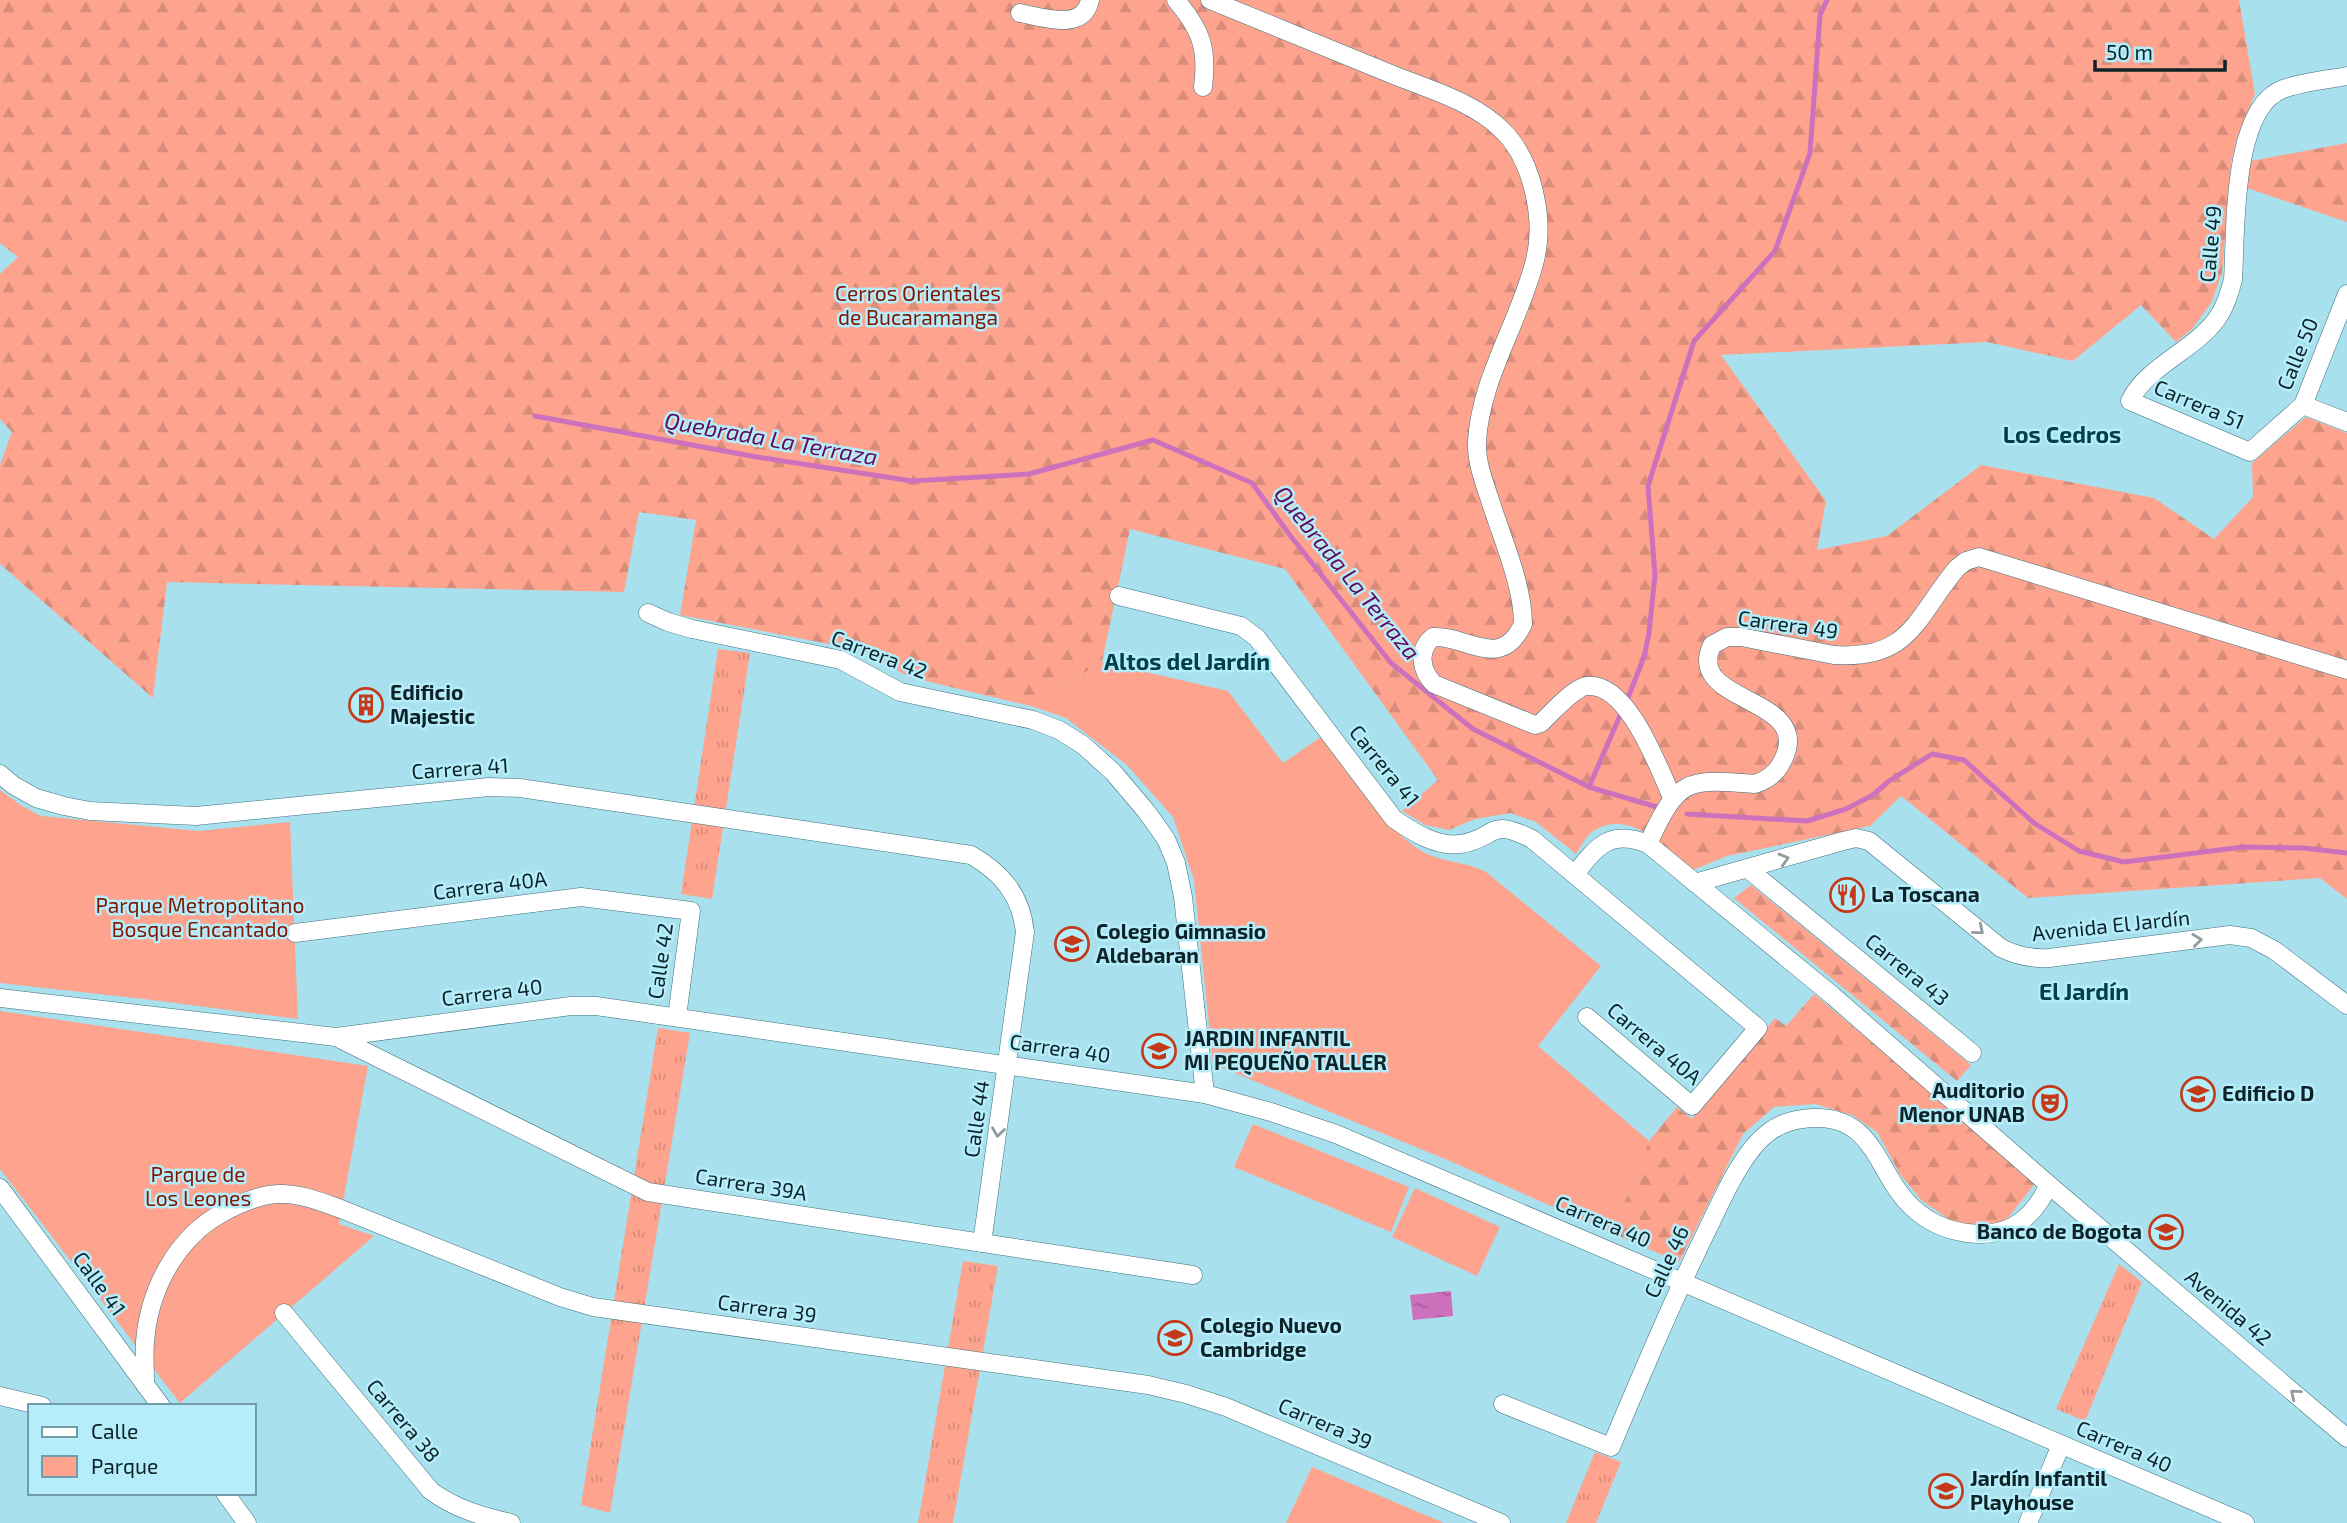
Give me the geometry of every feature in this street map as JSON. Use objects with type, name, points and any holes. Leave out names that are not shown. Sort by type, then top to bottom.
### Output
[{"type":"street","points":[[1020,13],[1060,20],[1072,19],[1081,16],[1088,9],[1090,0]]},
{"type":"street","points":[[1176,0],[1188,14],[1205,48],[1203,87]]},
{"type":"street","points":[[1210,0],[1478,112],[1488,117],[1505,133],[1519,153],[1531,182],[1538,242],[1526,288],[1485,396],[1479,418],[1477,444],[1479,468],[1519,592],[1523,624],[1511,642],[1492,649],[1433,637],[1424,649],[1422,663],[1425,675],[1434,684],[1535,725],[1541,723],[1578,690],[1587,686],[1605,691],[1616,698],[1631,715],[1672,797],[1648,844]]},
{"type":"street","name":"Calle 49","points":[[2130,401],[2145,381],[2215,322],[2229,295],[2233,281],[2240,170],[2251,123],[2268,99],[2283,89],[2347,76]]},
{"type":"street","name":"Calle 50","points":[[2250,452],[2303,405],[2347,294]]},
{"type":"street","name":"Carrera 51","points":[[2130,401],[2250,452]]},
{"type":"street","points":[[2303,405],[2347,422]]},
{"type":"street","name":"Carrera 49","points":[[1672,797],[1689,785],[1706,780],[1755,784],[1761,782],[1777,771],[1788,748],[1785,727],[1756,702],[1730,691],[1712,674],[1707,658],[1712,645],[1727,638],[1741,637],[1834,655],[1860,655],[1883,650],[1903,639],[1957,568],[1966,561],[1979,558],[2347,670]]},
{"type":"street","name":"Carrera 41","points":[[1119,596],[1241,626],[1257,638],[1394,819],[1412,832],[1432,840],[1458,844],[1504,827],[1532,839],[1758,1028],[1692,1105]]},
{"type":"street","name":"Carrera 42","points":[[648,613],[692,629],[841,660],[900,692],[1034,720],[1059,730],[1083,746],[1112,772],[1146,811],[1166,839],[1176,863],[1183,897],[1205,1094]]},
{"type":"street","name":"Carrera 41","points":[[0,774],[36,798],[64,806],[90,811],[187,816],[489,787],[520,788],[971,855],[991,867],[1004,880]]},
{"type":"street","points":[[1575,874],[1591,853],[1604,842],[1619,837],[1633,838],[1648,844],[1833,996],[2049,1185]]},
{"type":"street","name":"Avenida El Jardín","points":[[1695,883],[1856,838],[1869,841],[2001,948],[2012,954],[2024,958],[2049,958],[2230,936],[2250,938],[2274,950],[2347,1005]]},
{"type":"street","name":"Carrera 43","points":[[1748,869],[1972,1053]]},
{"type":"street","name":"Calle 44","points":[[982,1243],[1025,932],[1023,917],[1004,880]]},
{"type":"street","name":"Carrera 40A","points":[[295,933],[580,897],[691,911]]},
{"type":"street","name":"Calle 42","points":[[677,1017],[691,911]]},
{"type":"street","name":"Carrera 40","points":[[0,998],[336,1037],[571,1006],[596,1006],[1205,1094],[1336,1134],[2245,1523]]},
{"type":"street","name":"Carrera 40A","points":[[1587,1017],[1692,1105]]},
{"type":"street","name":"Carrera 39A","points":[[336,1037],[648,1192],[1193,1275]]},
{"type":"street","name":"Calle 46","points":[[1503,1404],[1611,1447],[1682,1280],[1723,1199],[1757,1143],[1781,1124],[1796,1119],[1825,1117],[1850,1126],[1874,1148],[1899,1193],[1912,1208],[1947,1229],[1982,1234],[2004,1230],[2023,1220],[2039,1204],[2049,1185]]},
{"type":"street","name":"Avenida 42","points":[[2049,1185],[2347,1437]]},
{"type":"street","name":"Calle 41","points":[[0,1188],[159,1404]]},
{"type":"street","name":"Carrera 39","points":[[145,1385],[145,1342],[149,1315],[161,1279],[181,1246],[211,1219],[243,1202],[279,1194],[306,1197],[341,1209],[560,1297],[593,1307],[1148,1385],[1186,1394],[1226,1407],[1501,1523]]},
{"type":"street","name":"Carrera 38","points":[[284,1313],[431,1491],[456,1507],[476,1515],[511,1523]]},
{"type":"street","points":[[0,1396],[34,1404]]},
{"type":"street","points":[[2028,1523],[2061,1445]]},
{"type":"street","points":[[226,1495],[247,1523]]},
{"type":"green space","name":"Cerros Orientales de Bucaramanga","points":[[0,0],[2239,0],[2255,94],[2237,138],[2231,163],[2222,273],[2211,303],[2192,329],[2176,342],[2141,305],[2073,361],[1987,342],[1721,355],[1826,501],[1817,550],[1887,536],[1981,465],[2154,498],[2214,539],[2253,497],[2252,463],[2306,417],[2347,433],[2347,899],[2320,878],[2028,898],[1901,796],[1870,826],[1727,856],[1693,870],[1647,833],[1620,824],[1606,825],[1592,832],[1576,854],[1536,822],[1511,813],[1475,819],[1449,830],[1425,825],[1402,811],[1438,780],[1285,569],[1130,529],[1102,662],[1031,706],[909,677],[860,650],[680,615],[696,520],[639,512],[624,592],[167,582],[153,698],[0,564],[0,465],[12,432],[0,419],[0,274],[18,257],[0,243]]},
{"type":"green space","points":[[2347,143],[2347,222],[2247,188],[2251,161]]},
{"type":"green space","points":[[718,649],[750,653],[712,899],[681,894]]},
{"type":"green space","points":[[1102,662],[1228,691],[1283,763],[1321,737],[1379,813],[1406,840],[1428,854],[1486,872],[1601,966],[1538,1046],[1649,1141],[1612,1233],[1450,1161],[1213,1064],[1194,880],[1173,817],[1127,765],[1066,718],[1031,706]]},
{"type":"green space","name":"Parque Metropolitano Bosque Encantado","points":[[0,790],[41,816],[199,831],[290,822],[298,1019],[0,983]]},
{"type":"green space","points":[[1751,885],[1971,1065],[1957,1081],[1734,898]]},
{"type":"green space","points":[[1814,994],[2037,1181],[2003,1224],[1990,1228],[1956,1224],[1921,1200],[1900,1174],[1877,1132],[1852,1115],[1815,1104],[1774,1107],[1743,1134],[1679,1262],[1612,1233],[1649,1141],[1677,1107],[1692,1119],[1775,1018],[1786,1026]]},
{"type":"green space","name":"Parque de Los Leones","points":[[0,1011],[368,1066],[339,1224],[374,1236],[180,1403],[0,1169]]},
{"type":"green space","points":[[658,1028],[690,1033],[610,1513],[581,1505]]},
{"type":"green space","points":[[1253,1124],[1409,1187],[1391,1232],[1234,1167]]},
{"type":"green space","points":[[1415,1188],[1500,1227],[1477,1276],[1392,1237]]},
{"type":"green space","points":[[963,1261],[998,1266],[953,1523],[918,1523]]},
{"type":"green space","points":[[2119,1264],[2142,1282],[2085,1421],[2056,1409]]},
{"type":"green space","points":[[1595,1452],[1621,1462],[1596,1523],[1566,1523]]},
{"type":"green space","points":[[1312,1467],[1444,1523],[1286,1523]]},
{"type":"water","points":[[1451,1291],[1453,1316],[1413,1320],[1410,1295]]},
{"type":"waterway","points":[[1626,703],[1644,657],[1655,575],[1648,486],[1694,341],[1775,251],[1810,153],[1820,15],[1827,0]]},
{"type":"waterway","name":"Quebrada La Terraza","points":[[535,416],[757,457],[912,481],[1029,474],[1153,440],[1252,483],[1391,663],[1473,729],[1589,787],[1657,807]]},
{"type":"waterway","points":[[1589,787],[1622,711]]},
{"type":"waterway","name":"Quebrada La Terraza","points":[[1687,814],[1807,821],[1846,809],[1873,795],[1889,781],[1932,754],[1964,760],[2034,823],[2079,851],[2124,862],[2243,847],[2304,848],[2347,853]]},
{"type":"place","name":"Edificio Majestic","points":[[366,705]]},
{"type":"place","name":"La Toscana","points":[[1847,895]]},
{"type":"place","name":"Colegio Gimnasio Aldebaran","points":[[1072,944]]},
{"type":"place","name":"JARDIN INFANTIL MI PEQUEÑO TALLER","points":[[1159,1051]]},
{"type":"place","name":"Edificio D","points":[[2198,1094]]},
{"type":"place","name":"Auditorio Menor UNAB","points":[[2050,1103]]},
{"type":"place","name":"Banco de Bogota","points":[[2166,1232]]},
{"type":"place","name":"Colegio Nuevo Cambridge","points":[[1175,1338]]},
{"type":"place","name":"Jardín Infantil Playhouse","points":[[1946,1491]]},
{"type":"district","name":"Los Cedros","points":[[2062,435]]},
{"type":"district","name":"Altos del Jardín","points":[[1187,662]]},
{"type":"district","name":"El Jardín","points":[[2084,992]]}]
